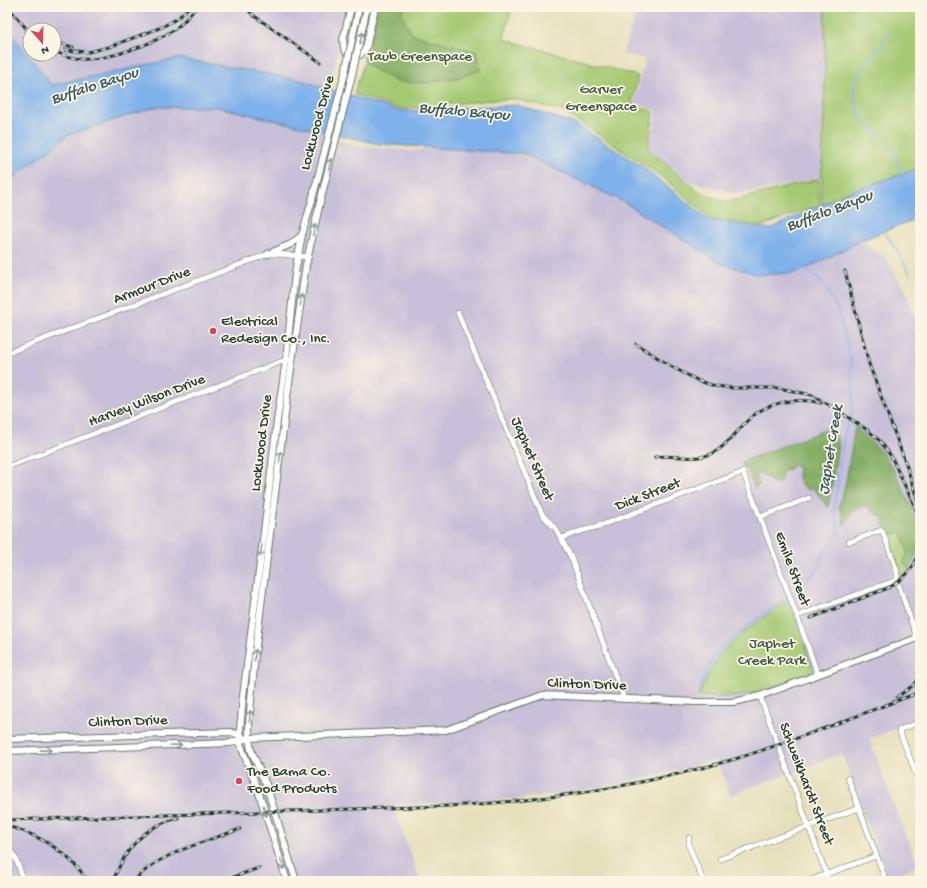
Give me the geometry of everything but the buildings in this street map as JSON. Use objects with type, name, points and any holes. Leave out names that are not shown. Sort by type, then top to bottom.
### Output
[{"type":"main road","points":[[351,7],[343,45],[346,52],[358,55],[366,48],[375,7]]},
{"type":"main road","name":"Lockwood Drive","points":[[296,881],[267,787],[251,750],[249,738],[257,638],[274,472],[277,421],[286,360],[298,256],[345,73],[359,7]]},
{"type":"main road","name":"Lockwood Drive","points":[[287,881],[258,790],[239,738],[252,617],[274,472],[284,422],[308,257],[367,7]]},
{"type":"main road","points":[[268,254],[291,244],[302,236]]},
{"type":"main road","points":[[277,421],[284,422]]},
{"type":"main road","points":[[252,617],[260,618]]},
{"type":"main road","points":[[250,637],[257,638]]},
{"type":"main road","name":"Clinton Drive","points":[[7,751],[193,745],[230,743],[239,738],[446,730],[543,695],[695,702],[734,702],[760,696],[919,637]]},
{"type":"main road","points":[[246,670],[254,671]]},
{"type":"main road","name":"Clinton Drive","points":[[7,738],[231,732],[239,738]]},
{"type":"main road","points":[[73,737],[74,749]]},
{"type":"street","name":"Armour Drive","points":[[7,353],[268,254],[308,257]]},
{"type":"street","name":"Japhet Street","points":[[458,313],[542,514],[551,522],[562,538],[571,557],[624,699]]},
{"type":"street","name":"Harvey Wilson Drive","points":[[7,467],[286,360],[294,353]]},
{"type":"street","name":"Dick Street","points":[[562,538],[599,526],[743,472]]},
{"type":"street","name":"Emile Street","points":[[743,472],[818,675]]},
{"type":"street","points":[[760,517],[809,498]]},
{"type":"street","points":[[849,542],[882,530],[897,571],[897,580],[919,637]]},
{"type":"street","points":[[796,614],[897,580]]},
{"type":"street","name":"Schweikhardt Street","points":[[760,696],[829,881]]},
{"type":"street","points":[[920,722],[899,730],[920,784]]},
{"type":"street","points":[[848,778],[886,881]]},
{"type":"street","points":[[720,859],[859,808]]},
{"type":"street","points":[[689,838],[689,846],[702,881]]},
{"type":"street","points":[[7,848],[13,853],[23,881]]},
{"type":"street","points":[[808,881],[876,856]]},
{"type":"shaded area","points":[[7,7],[349,7],[329,89],[300,80],[171,60],[52,86],[33,62],[62,62],[62,22],[22,22],[22,48],[7,29]]},
{"type":"shaded area","points":[[637,7],[825,7],[825,82],[821,178],[754,192],[735,193],[688,181],[649,149],[657,111],[634,103],[645,59],[623,54]]},
{"type":"shaded area","points":[[236,106],[312,127],[353,146],[411,151],[466,145],[536,159],[622,201],[722,264],[804,270],[860,241],[886,258],[905,289],[919,326],[914,328],[920,345],[920,719],[869,739],[918,866],[887,877],[842,754],[730,795],[716,759],[678,771],[572,793],[491,801],[393,805],[420,881],[7,881],[7,183],[68,135],[155,107]]},
{"type":"green space","points":[[378,7],[512,7],[504,39],[638,76],[632,104],[654,112],[648,149],[699,192],[727,202],[819,179],[819,205],[762,226],[712,219],[662,177],[563,111],[514,99],[400,109],[354,94],[367,54]]},
{"type":"green space","name":"Taub Greenspace","points":[[378,7],[405,7],[401,13],[412,34],[477,52],[481,70],[457,78],[423,83],[397,82],[371,68],[363,57],[368,50]]},
{"type":"green space","points":[[825,7],[920,7],[920,168],[848,192],[821,204],[825,82]]},
{"type":"green space","points":[[833,427],[838,442],[828,507],[813,488],[807,490],[801,484],[798,478],[798,467],[796,465],[792,465],[790,469],[783,470],[780,482],[778,484],[775,484],[761,473],[755,473],[759,485],[754,488],[747,469],[744,468],[741,462]]},
{"type":"green space","points":[[855,427],[883,453],[900,482],[919,526],[919,545],[916,557],[911,567],[906,567],[904,562],[908,551],[901,531],[888,536],[882,517],[871,511],[869,505],[852,511],[844,525],[842,513],[839,507],[846,482]]},
{"type":"green space","points":[[901,531],[908,552],[906,567],[911,567],[902,578],[888,536]]},
{"type":"green space","name":"Japhet Creek Park","points":[[788,601],[814,671],[771,688],[753,693],[727,697],[698,696],[712,667],[732,642],[750,627]]},
{"type":"water","name":"Buffalo Bayou","points":[[7,29],[22,48],[22,62],[34,62],[52,85],[179,58],[300,80],[400,111],[517,105],[576,124],[644,168],[710,220],[770,229],[848,192],[920,168],[920,217],[860,241],[804,270],[793,273],[760,275],[722,264],[622,201],[524,154],[379,144],[217,107],[155,107],[68,135],[7,183]]},
{"type":"waterway","points":[[881,139],[860,117],[855,101],[854,90],[855,82],[868,60],[883,44],[890,32]]},
{"type":"waterway","points":[[888,146],[897,158],[901,175]]},
{"type":"waterway","points":[[884,232],[899,253],[911,276]]},
{"type":"waterway","name":"Japhet Creek","points":[[791,595],[820,567],[822,555],[839,531],[834,510],[844,434],[852,413],[853,393],[851,360],[838,311],[824,285],[805,267]]},
{"type":"waterway","name":"Japhet Creek","points":[[699,692],[704,675],[722,648],[747,626],[788,597]]},
{"type":"railway","points":[[8,7],[22,24]]},
{"type":"railway","points":[[65,50],[88,52],[109,47],[162,27],[178,18],[189,7]]},
{"type":"railway","points":[[62,55],[74,58],[91,59],[116,54],[143,46],[175,29],[196,7]]},
{"type":"railway","points":[[245,7],[253,15],[320,62]]},
{"type":"railway","points":[[62,44],[73,47]]},
{"type":"railway","points":[[845,271],[869,364],[906,464],[918,502]]},
{"type":"railway","points":[[636,344],[674,368],[699,381],[715,386],[733,388],[779,388],[812,395],[826,403],[869,431],[880,441],[891,456],[920,518]]},
{"type":"railway","points":[[655,457],[706,456],[723,447],[747,421],[763,409],[772,405],[791,401],[811,401],[821,403]]},
{"type":"railway","points":[[811,618],[894,585],[908,573],[915,563],[920,551]]},
{"type":"railway","points":[[897,697],[915,684],[920,677]]},
{"type":"railway","points":[[7,820],[449,806],[486,804],[594,791],[700,769],[759,752],[920,692]]},
{"type":"railway","points":[[113,881],[123,859],[137,840],[155,827],[178,818]]},
{"type":"railway","points":[[7,826],[31,834],[53,846],[72,862],[88,881]]},
{"type":"railway","points":[[134,881],[144,871],[156,863],[183,849],[240,829]]},
{"type":"railway","points":[[222,881],[259,868]]},
{"type":"place","name":"Electrical Redesign Co., Inc.","points":[[213,331]]},
{"type":"place","name":"The Bama Co. Food Products","points":[[239,781]]},
{"type":"park label","name":"Garver Greenspace","points":[[601,98]]}]
